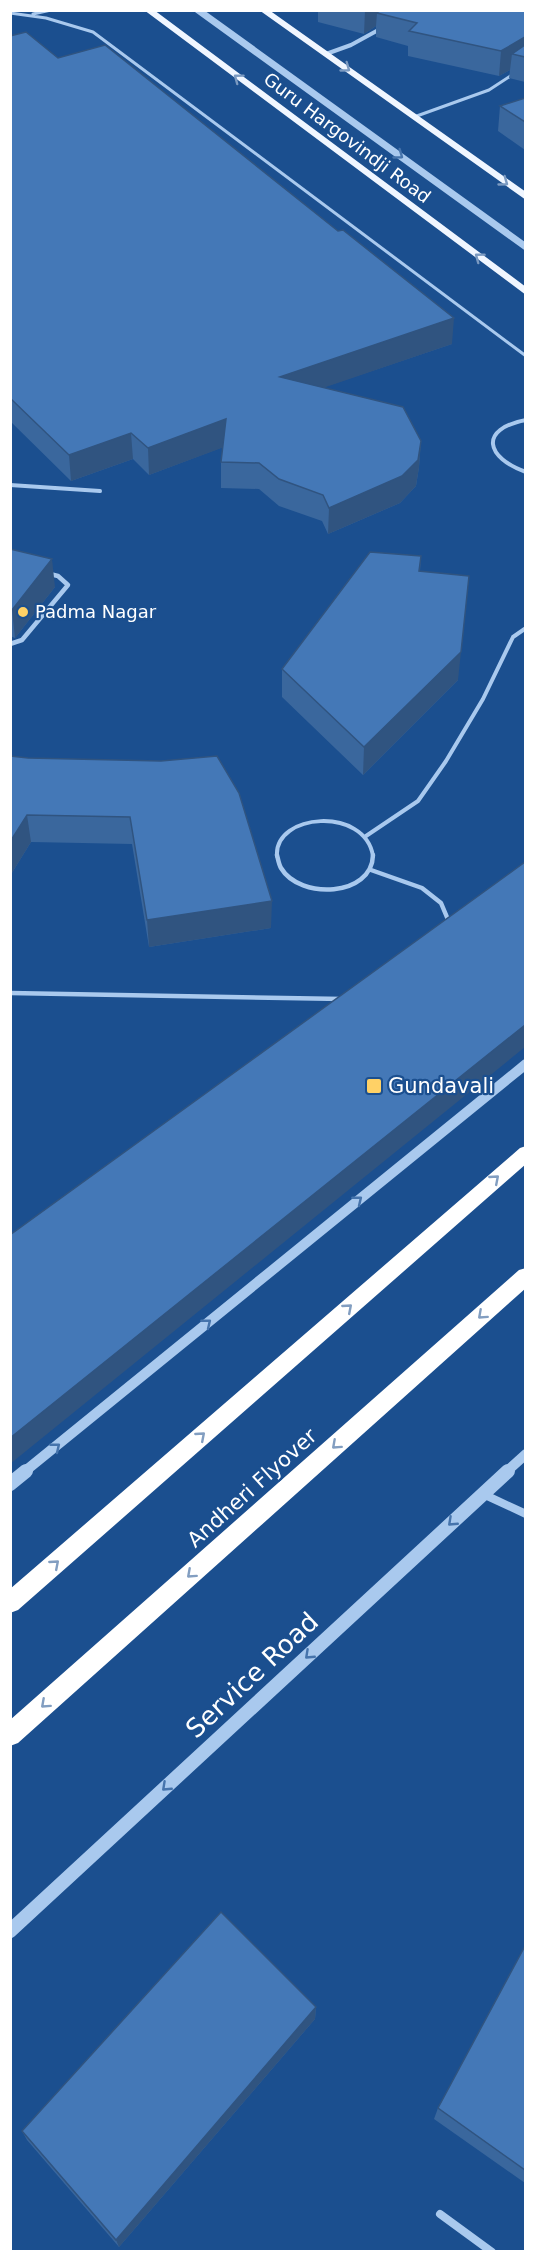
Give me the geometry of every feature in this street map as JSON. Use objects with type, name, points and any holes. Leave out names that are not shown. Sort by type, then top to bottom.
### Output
[{"type":"highway","points":[[10,1603],[525,1153]]},
{"type":"highway","name":"Andheri Flyover","points":[[10,1735],[525,1276]]},
{"type":"main road","name":"Guru Hargovindji Road","points":[[148,10],[525,292]]},
{"type":"main road","points":[[263,10],[525,197]]},
{"type":"street","points":[[198,10],[525,247]]},
{"type":"street","points":[[326,54],[372,35],[388,24]]},
{"type":"street","points":[[10,644],[22,640],[68,585],[58,576],[39,571]]},
{"type":"street","points":[[10,1484],[525,1064]]},
{"type":"street","name":"Service Road","points":[[10,1931],[525,1454]]},
{"type":"street","points":[[482,1494],[525,1514]]},
{"type":"street","points":[[440,2214],[492,2252]]},
{"type":"lane","points":[[30,15],[51,10]]},
{"type":"lane","points":[[10,13],[30,15],[93,32],[525,356]]},
{"type":"lane","points":[[414,117],[489,90],[519,69]]},
{"type":"lane","points":[[525,420],[507,424],[497,430],[491,438],[490,447],[494,456],[503,464],[525,472]]},
{"type":"lane","points":[[10,485],[100,492]]},
{"type":"lane","points":[[366,836],[418,801],[446,761],[483,699],[513,637],[525,628]]},
{"type":"lane","points":[[309,822],[339,822],[353,827],[366,836],[373,847],[375,858],[371,870],[361,880],[348,887],[331,891],[314,890],[297,884],[286,876],[278,866],[275,855],[277,844],[295,827],[309,822]]},
{"type":"lane","points":[[371,870],[422,888],[441,903],[449,923],[444,932]]},
{"type":"lane","points":[[10,993],[343,999],[351,996]]},
{"type":"building","points":[[380,10],[525,10],[525,37],[501,51],[409,31],[417,23],[377,13]]},
{"type":"building","points":[[26,32],[58,58],[105,45],[338,231],[343,230],[454,318],[280,377],[403,407],[421,441],[418,460],[402,476],[329,508],[323,495],[279,479],[259,463],[221,462],[226,419],[148,448],[131,433],[69,455],[10,398],[10,36]]},
{"type":"building","points":[[525,45],[525,57],[512,54]]},
{"type":"building","points":[[525,98],[525,122],[500,106]]},
{"type":"building","points":[[10,549],[52,559],[12,610],[10,610]]},
{"type":"building","points":[[370,552],[421,556],[419,571],[469,576],[461,652],[364,747],[282,669]]},
{"type":"building","points":[[10,756],[161,761],[217,756],[239,793],[272,901],[147,920],[130,817],[27,815],[10,842]]},
{"type":"building","points":[[525,862],[525,1025],[10,1438],[10,1235]]},
{"type":"building","points":[[221,1912],[316,2007],[116,2240],[22,2131]]},
{"type":"building","points":[[525,1946],[525,2170],[438,2108]]},
{"type":"place","name":"Padma Nagar","points":[[23,612]]},
{"type":"place","name":"Gundavali","points":[[374,1086]]}]
